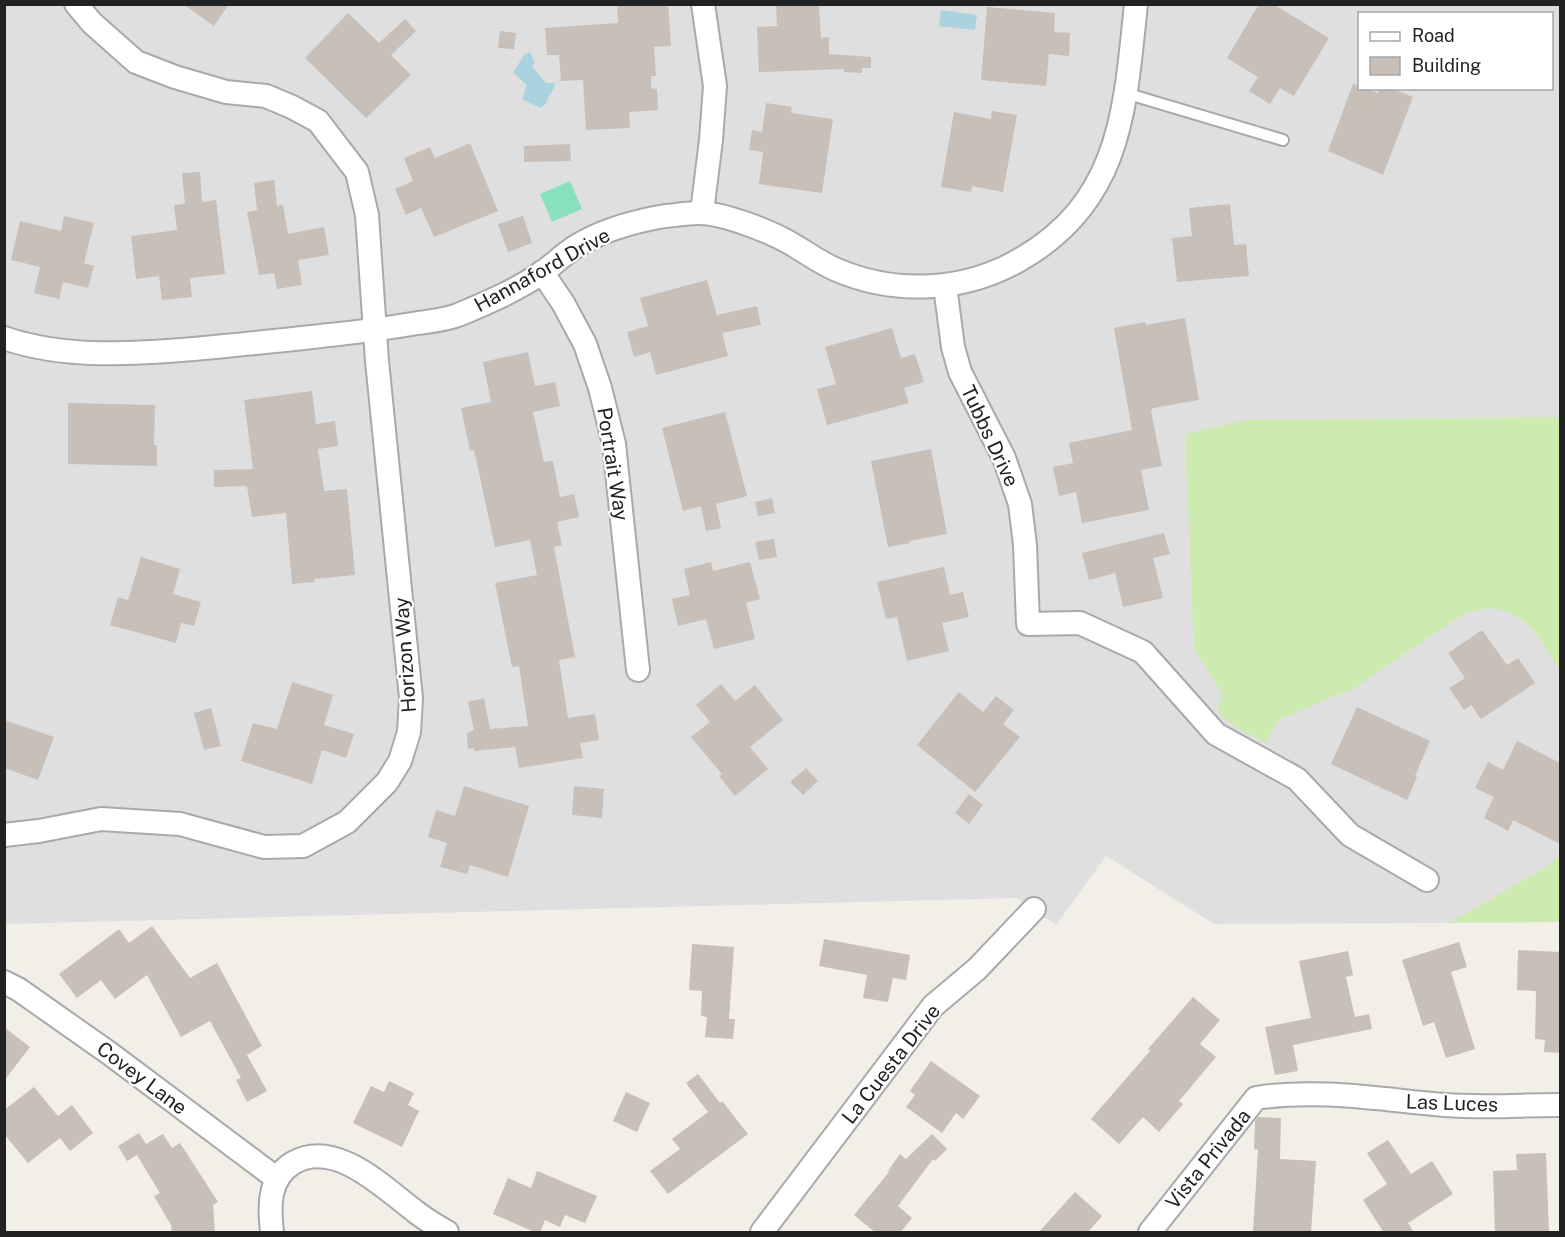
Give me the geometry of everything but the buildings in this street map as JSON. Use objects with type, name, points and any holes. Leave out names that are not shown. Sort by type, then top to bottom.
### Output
[{"type":"street","name":"Horizon Way","points":[[4,835],[101,819],[180,824],[264,847],[303,846],[347,822],[387,782],[400,761],[409,732],[411,698],[374,330],[367,215],[357,172],[318,122],[266,96],[226,92],[175,77],[136,62],[92,23],[76,4]]},
{"type":"street","points":[[702,212],[715,86],[703,4]]},
{"type":"street","name":"Hannaford Drive","points":[[4,338],[26,345],[73,351],[131,354],[234,346],[374,330],[453,317],[504,294],[542,272],[577,245],[627,224],[664,216],[702,212],[765,231],[838,270],[877,283],[945,286],[994,272],[1041,247],[1061,231],[1080,209],[1107,166],[1115,143],[1125,93],[1136,4]]},
{"type":"street","name":"Portrait Way","points":[[542,272],[563,303],[585,344],[600,388],[614,444],[638,669]]},
{"type":"street","name":"Tubbs Drive","points":[[945,286],[953,347],[960,372],[1004,458],[1020,504],[1025,545],[1028,624],[1080,623],[1143,652],[1216,734],[1297,779],[1350,835],[1427,880]]},
{"type":"street","name":"La Cuesta Drive","points":[[762,1233],[933,1006],[977,969],[1034,909]]},
{"type":"street","name":"Covey Lane","points":[[4,982],[18,989],[108,1053],[276,1178]]},
{"type":"street","name":"Vista Privada","points":[[1150,1233],[1256,1098],[1276,1095],[1344,1096]]},
{"type":"street","name":"Las Luces","points":[[1344,1096],[1449,1105],[1560,1105]]},
{"type":"street","points":[[272,1233],[272,1191],[276,1178],[289,1165],[302,1158],[316,1155],[334,1158],[354,1167],[447,1233]]},
{"type":"lane","points":[[1125,93],[1283,140]]},
{"type":"shaded area","points":[[4,5],[1560,5],[1560,922],[1214,924],[1106,856],[1056,925],[1017,898],[5,924]]},
{"type":"green space","points":[[570,181],[582,209],[552,222],[540,194]]},
{"type":"green space","points":[[1560,417],[1560,671],[1542,642],[1521,619],[1509,612],[1495,609],[1479,610],[1460,616],[1355,688],[1278,720],[1266,743],[1226,721],[1217,710],[1223,695],[1194,649],[1185,434],[1246,420]]},
{"type":"green space","points":[[1560,856],[1560,922],[1449,923],[1543,869]]},
{"type":"water","points":[[941,10],[977,15],[975,30],[939,26]]},
{"type":"water","points":[[530,52],[535,63],[532,66],[546,83],[555,83],[546,104],[540,108],[522,99],[527,85],[513,73],[524,55]]}]
